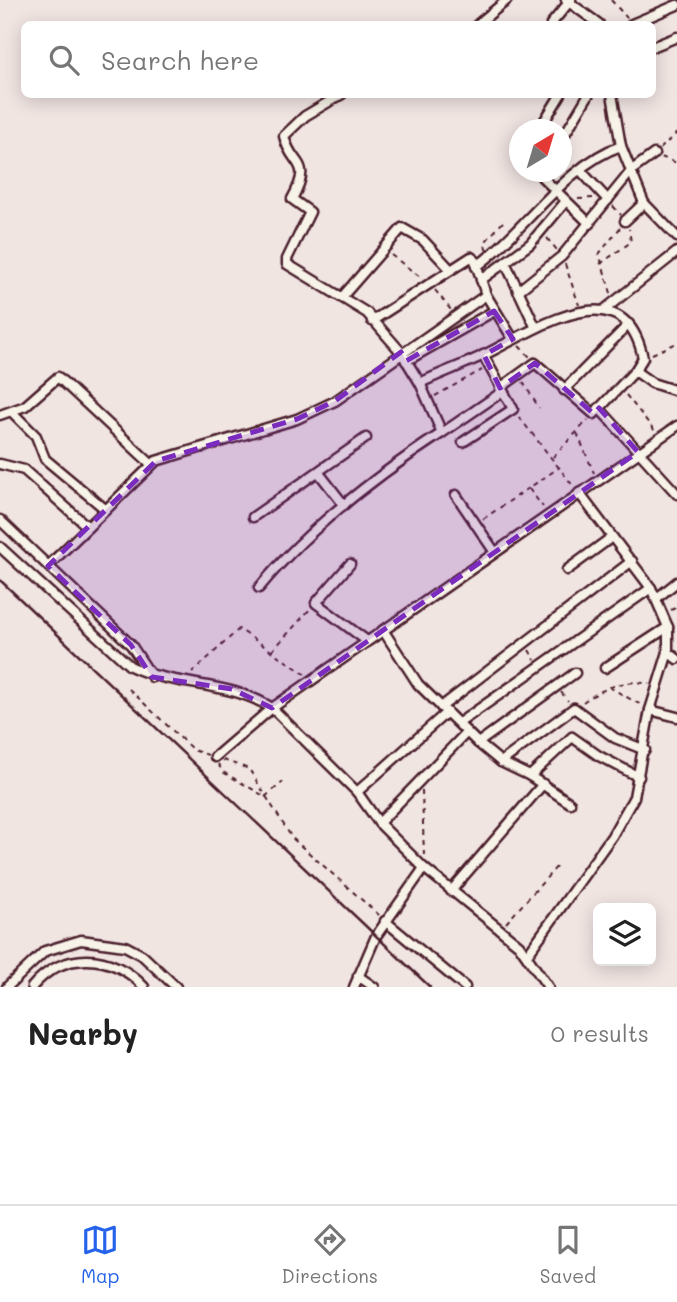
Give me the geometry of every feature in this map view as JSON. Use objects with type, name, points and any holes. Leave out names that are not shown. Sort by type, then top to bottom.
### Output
[{"type":"street","points":[[482,21],[507,0]]},
{"type":"street","points":[[553,21],[568,1],[594,21]]},
{"type":"street","points":[[639,21],[677,5]]},
{"type":"street","points":[[656,46],[677,37]]},
{"type":"street","points":[[335,98],[306,116],[284,136],[299,161],[303,175],[292,198],[310,212],[286,259],[287,264],[361,306],[401,352],[420,383],[442,433]]},
{"type":"street","points":[[546,119],[559,98]]},
{"type":"street","points":[[572,122],[587,98]]},
{"type":"street","points":[[613,98],[621,146],[644,203],[677,237]]},
{"type":"street","points":[[476,267],[580,170],[603,153],[621,146]]},
{"type":"street","points":[[518,291],[562,256],[590,225],[632,170],[654,154]]},
{"type":"street","points":[[580,170],[608,200]]},
{"type":"street","points":[[547,182],[590,225]]},
{"type":"street","points":[[481,281],[506,264],[542,232],[566,201]]},
{"type":"street","points":[[625,221],[644,203]]},
{"type":"street","points":[[342,297],[397,231],[406,228],[450,269]]},
{"type":"street","points":[[604,310],[677,252]]},
{"type":"street","points":[[372,321],[471,257],[494,311],[513,340]]},
{"type":"street","points":[[506,264],[536,326]]},
{"type":"street","points":[[48,566],[151,464],[163,457],[298,419],[335,401],[401,352],[486,295]]},
{"type":"street","points":[[420,383],[484,355],[536,326],[581,311],[604,310],[629,324],[637,339],[642,358],[635,371],[597,411]]},
{"type":"street","points":[[406,361],[494,311]]},
{"type":"street","points":[[564,390],[629,324]]},
{"type":"street","points":[[463,442],[513,409],[484,355]]},
{"type":"street","points":[[259,587],[279,564],[344,505],[535,363],[564,390],[597,411],[677,494]]},
{"type":"street","points":[[635,371],[652,383],[677,391]]},
{"type":"street","points":[[0,415],[25,406],[55,379],[61,378],[151,464]]},
{"type":"street","points":[[12,412],[36,436],[45,459],[106,509]]},
{"type":"street","points":[[215,758],[272,708],[677,426]]},
{"type":"street","points":[[253,517],[366,438]]},
{"type":"street","points":[[0,464],[24,470],[88,527]]},
{"type":"street","points":[[319,473],[344,505]]},
{"type":"street","points":[[527,955],[612,835],[634,797],[645,750],[650,710],[672,639],[657,597],[579,493]]},
{"type":"street","points":[[456,495],[494,551]]},
{"type":"street","points":[[0,520],[131,645],[152,677]]},
{"type":"street","points":[[567,570],[612,537]]},
{"type":"street","points":[[0,547],[114,654],[152,677],[232,690],[256,698],[272,708],[357,792],[379,823],[424,868],[501,929],[527,955],[548,987]]},
{"type":"street","points":[[357,792],[444,709],[632,561]]},
{"type":"street","points":[[350,564],[316,603],[367,641]]},
{"type":"street","points":[[657,597],[677,582]]},
{"type":"street","points":[[459,723],[651,588]]},
{"type":"street","points":[[605,668],[668,627]]},
{"type":"street","points":[[383,630],[418,684],[478,743],[501,762],[530,775],[570,803]]},
{"type":"street","points":[[668,652],[677,659]]},
{"type":"street","points":[[478,743],[575,673]]},
{"type":"street","points":[[501,762],[574,708],[615,738],[645,750]]},
{"type":"street","points":[[650,710],[677,717]]},
{"type":"street","points":[[379,823],[467,732]]},
{"type":"street","points":[[530,775],[572,737],[599,756],[639,777]]},
{"type":"street","points":[[451,891],[543,783]]},
{"type":"street","points":[[354,987],[385,920],[424,868]]},
{"type":"street","points":[[385,920],[465,987]]},
{"type":"street","points":[[7,987],[45,951],[80,940],[125,946],[142,955],[176,987]]},
{"type":"street","points":[[32,987],[61,964],[85,959],[118,968],[144,987]]},
{"type":"street","points":[[358,976],[374,987]]},
{"type":"path","points":[[611,0],[629,21]]},
{"type":"path","points":[[654,154],[676,140],[677,133]]},
{"type":"path","points":[[654,154],[677,163]]},
{"type":"path","points":[[566,201],[584,198],[608,200],[625,221],[631,242],[600,264]]},
{"type":"path","points":[[614,300],[600,264],[599,254],[625,221]]},
{"type":"path","points":[[487,259],[485,242],[503,222]]},
{"type":"path","points":[[542,232],[562,256],[581,311]]},
{"type":"path","points":[[382,248],[429,283],[455,315]]},
{"type":"path","points":[[513,340],[535,363]]},
{"type":"path","points":[[642,358],[677,343]]},
{"type":"path","points":[[428,400],[489,366]]},
{"type":"path","points":[[518,375],[539,408]]},
{"type":"path","points":[[619,387],[660,437]]},
{"type":"path","points":[[513,409],[579,493]]},
{"type":"path","points":[[553,458],[597,411]]},
{"type":"path","points":[[576,432],[597,481]]},
{"type":"path","points":[[477,523],[560,467]]},
{"type":"path","points":[[528,489],[548,514]]},
{"type":"path","points":[[272,652],[316,603]]},
{"type":"path","points":[[184,681],[239,629],[314,681]]},
{"type":"path","points":[[525,643],[539,667]]},
{"type":"path","points":[[587,699],[608,687],[641,682],[657,686]]},
{"type":"path","points":[[557,685],[574,708]]},
{"type":"path","points":[[608,687],[650,710]]},
{"type":"path","points":[[129,689],[193,750],[249,769],[292,838],[385,920]]},
{"type":"path","points":[[215,758],[223,772],[265,797]]},
{"type":"path","points":[[421,778],[426,837],[424,868]]},
{"type":"path","points":[[265,797],[283,782]]},
{"type":"path","points":[[501,929],[559,864]]},
{"type":"highlighted area","points":[[494,311],[513,339],[484,355],[500,388],[535,363],[594,414],[599,408],[638,452],[272,708],[232,689],[152,677],[131,645],[48,566],[156,461],[297,419],[335,401],[401,352],[406,361]]},
{"type":"railway","points":[[0,580],[430,987]]}]
